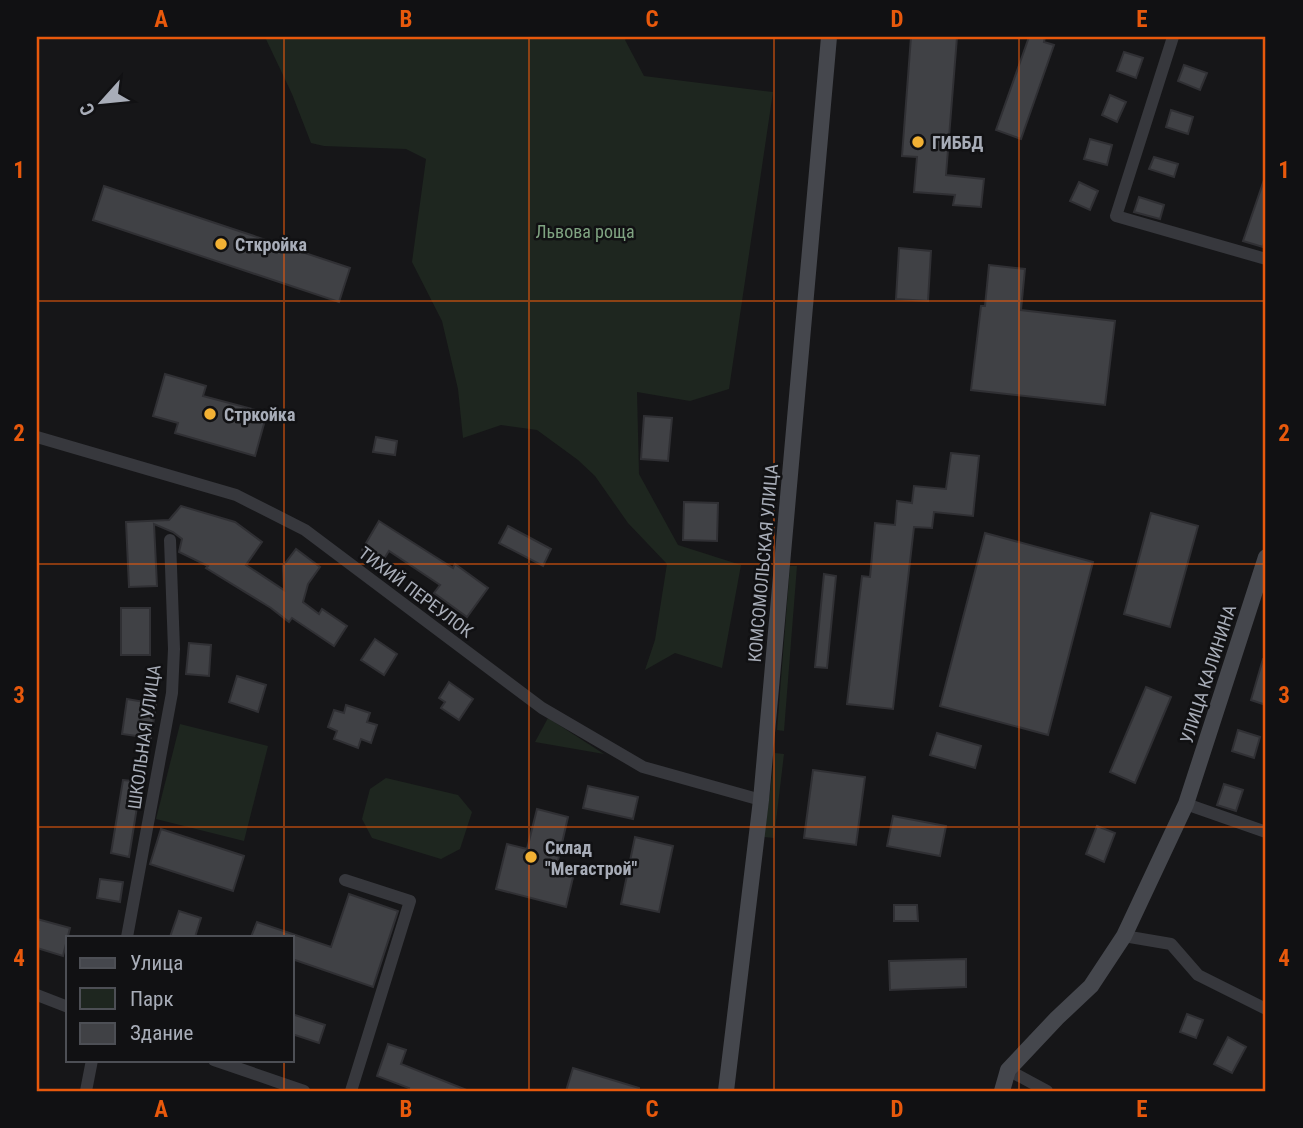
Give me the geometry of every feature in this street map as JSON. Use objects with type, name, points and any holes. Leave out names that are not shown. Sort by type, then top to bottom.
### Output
[{"type":"main road","name":"КОМСОМОЛЬСКАЯ УЛИЦА","points":[[726,1091],[761,800],[829,37]]},
{"type":"main road","name":"УЛИЦА КАЛИНИНА","points":[[1008,1070],[1056,1018],[1091,986],[1124,936],[1186,804],[1266,557]]},
{"type":"main road","points":[[1002,1091],[1008,1070]]},
{"type":"street","points":[[1173,37],[1116,216],[1266,259]]},
{"type":"street","name":"ТИХИЙ ПЕРЕУЛОК","points":[[37,437],[236,495],[305,530],[542,709],[643,767],[761,800]]},
{"type":"street","name":"ШКОЛЬНАЯ УЛИЦА","points":[[127,936],[172,693],[174,649],[170,540]]},
{"type":"street","points":[[1186,804],[1266,832]]},
{"type":"street","points":[[345,880],[410,901],[351,1091]]},
{"type":"street","points":[[1124,936],[1171,944],[1198,975],[1266,1009]]},
{"type":"street","points":[[37,995],[66,1006]]},
{"type":"street","points":[[86,1091],[92,1062]]},
{"type":"street","points":[[220,1062],[304,1091]]},
{"type":"street","points":[[1008,1070],[1047,1091]]},
{"type":"green space","name":"Львова роща","points":[[265,37],[627,37],[625,40],[644,76],[773,92],[729,389],[690,401],[637,392],[639,474],[678,545],[741,565],[722,668],[675,653],[645,670],[655,640],[667,564],[628,523],[595,476],[578,460],[537,430],[501,425],[463,438],[458,389],[442,321],[412,262],[426,159],[406,149],[324,146],[311,143]]},
{"type":"green space","points":[[790,566],[797,566],[784,731],[777,730]]},
{"type":"green space","points":[[548,718],[604,754],[535,742]]},
{"type":"green space","points":[[180,724],[268,746],[244,841],[156,819]]},
{"type":"green space","points":[[775,753],[784,754],[774,838],[764,837]]},
{"type":"green space","points":[[386,778],[458,795],[472,812],[460,849],[441,859],[372,838],[362,819],[370,789]]},
{"type":"building","points":[[911,37],[957,37],[946,175],[984,179],[981,207],[953,205],[955,195],[914,192],[917,157],[902,156]]},
{"type":"building","points":[[1029,37],[1045,37],[1044,42],[1054,45],[1021,139],[996,130]]},
{"type":"building","points":[[1124,52],[1143,58],[1136,78],[1117,71]]},
{"type":"building","points":[[1184,65],[1207,73],[1200,90],[1178,81]]},
{"type":"building","points":[[1110,95],[1126,102],[1117,122],[1102,115]]},
{"type":"building","points":[[1171,110],[1193,117],[1188,134],[1166,127]]},
{"type":"building","points":[[1090,139],[1112,145],[1107,165],[1084,159]]},
{"type":"building","points":[[1154,157],[1178,164],[1174,177],[1149,169]]},
{"type":"building","points":[[1265,177],[1266,236],[1263,247],[1243,241]]},
{"type":"building","points":[[1079,182],[1098,191],[1090,210],[1070,201]]},
{"type":"building","name":"Сткройка","points":[[104,186],[350,268],[339,302],[93,220]]},
{"type":"building","points":[[1139,197],[1164,205],[1160,219],[1134,212]]},
{"type":"building","points":[[899,248],[931,251],[928,301],[896,299]]},
{"type":"building","points":[[989,265],[1025,269],[1021,310],[1115,321],[1105,405],[971,390]]},
{"type":"building","name":"Стркойка","points":[[165,374],[206,386],[203,396],[267,413],[255,456],[175,433],[178,423],[153,416]]},
{"type":"building","points":[[644,416],[672,418],[668,461],[641,459]]},
{"type":"building","points":[[376,437],[397,441],[395,455],[373,452]]},
{"type":"building","points":[[951,453],[979,456],[973,516],[934,512],[932,528],[914,527],[893,709],[847,704],[862,576],[870,577],[875,523],[895,525],[897,501],[912,503],[914,486],[946,489]]},
{"type":"building","points":[[684,502],[718,503],[717,541],[683,540]]},
{"type":"building","points":[[181,506],[235,522],[262,542],[246,565],[284,590],[283,566],[296,549],[320,567],[308,584],[303,602],[319,614],[322,609],[347,626],[334,646],[292,618],[289,622],[206,568],[208,566],[179,552],[182,539],[154,524],[157,586],[129,587],[126,522],[169,520]]},
{"type":"building","points":[[1151,513],[1198,526],[1170,627],[1124,614]]},
{"type":"building","points":[[379,521],[453,568],[455,564],[488,588],[467,617],[434,593],[440,585],[389,551],[382,562],[362,550]]},
{"type":"building","points":[[508,526],[551,549],[543,566],[499,543]]},
{"type":"building","points":[[985,533],[1093,562],[1048,735],[940,706]]},
{"type":"building","points":[[824,574],[836,576],[827,668],[815,667]]},
{"type":"building","points":[[121,608],[150,608],[150,655],[121,655]]},
{"type":"building","points":[[375,639],[397,654],[384,675],[361,660]]},
{"type":"building","points":[[189,643],[211,645],[209,676],[186,674]]},
{"type":"building","points":[[1263,659],[1266,659],[1266,705],[1251,700]]},
{"type":"building","points":[[237,676],[266,685],[258,712],[229,702]]},
{"type":"building","points":[[449,682],[473,699],[459,720],[441,708],[445,702],[439,698]]},
{"type":"building","points":[[1146,687],[1171,697],[1135,783],[1110,772]]},
{"type":"building","points":[[127,699],[156,704],[151,738],[122,734]]},
{"type":"building","points":[[346,705],[370,713],[367,722],[377,725],[371,743],[361,739],[358,748],[334,739],[337,731],[328,727],[334,710],[344,713]]},
{"type":"building","points":[[1238,730],[1260,737],[1254,758],[1232,751]]},
{"type":"building","points":[[937,733],[981,746],[975,768],[930,755]]},
{"type":"building","points":[[813,770],[865,777],[856,845],[804,838]]},
{"type":"building","points":[[123,780],[141,782],[129,857],[111,853]]},
{"type":"building","points":[[1224,784],[1243,790],[1236,811],[1217,805]]},
{"type":"building","points":[[588,786],[638,797],[633,819],[583,808]]},
{"type":"building","name":"Склад \"Мегастрой\"","points":[[537,809],[568,817],[557,865],[575,869],[566,907],[496,889],[507,844],[527,849]]},
{"type":"building","points":[[893,816],[946,826],[940,856],[887,846]]},
{"type":"building","points":[[1097,826],[1115,833],[1104,862],[1086,854]]},
{"type":"building","points":[[161,829],[244,856],[233,891],[150,864]]},
{"type":"building","points":[[635,837],[673,846],[659,912],[621,904]]},
{"type":"building","points":[[100,879],[123,882],[120,902],[97,898]]},
{"type":"building","points":[[349,894],[398,911],[373,987],[294,960],[294,936],[251,936],[257,922],[331,947]]},
{"type":"building","points":[[894,905],[917,905],[918,921],[894,921]]},
{"type":"building","points":[[179,911],[201,918],[195,936],[170,936]]},
{"type":"building","points":[[37,919],[70,928],[63,956],[37,948]]},
{"type":"building","points":[[966,959],[966,987],[890,990],[889,961]]},
{"type":"building","points":[[1187,1014],[1203,1020],[1196,1038],[1180,1032]]},
{"type":"building","points":[[294,1015],[325,1025],[319,1043],[294,1035]]},
{"type":"building","points":[[1228,1037],[1246,1047],[1232,1073],[1214,1064]]},
{"type":"building","points":[[388,1044],[406,1050],[401,1064],[469,1091],[408,1091],[409,1088],[377,1076]]},
{"type":"building","points":[[573,1068],[639,1088],[639,1091],[566,1091]]},
{"type":"place","name":"ГИББД","points":[[918,142]]},
{"type":"place","name":"Сткройка","points":[[221,244]]},
{"type":"place","name":"Стркойка","points":[[210,414]]},
{"type":"place","name":"Склад \"Мегастрой\"","points":[[531,857]]}]
